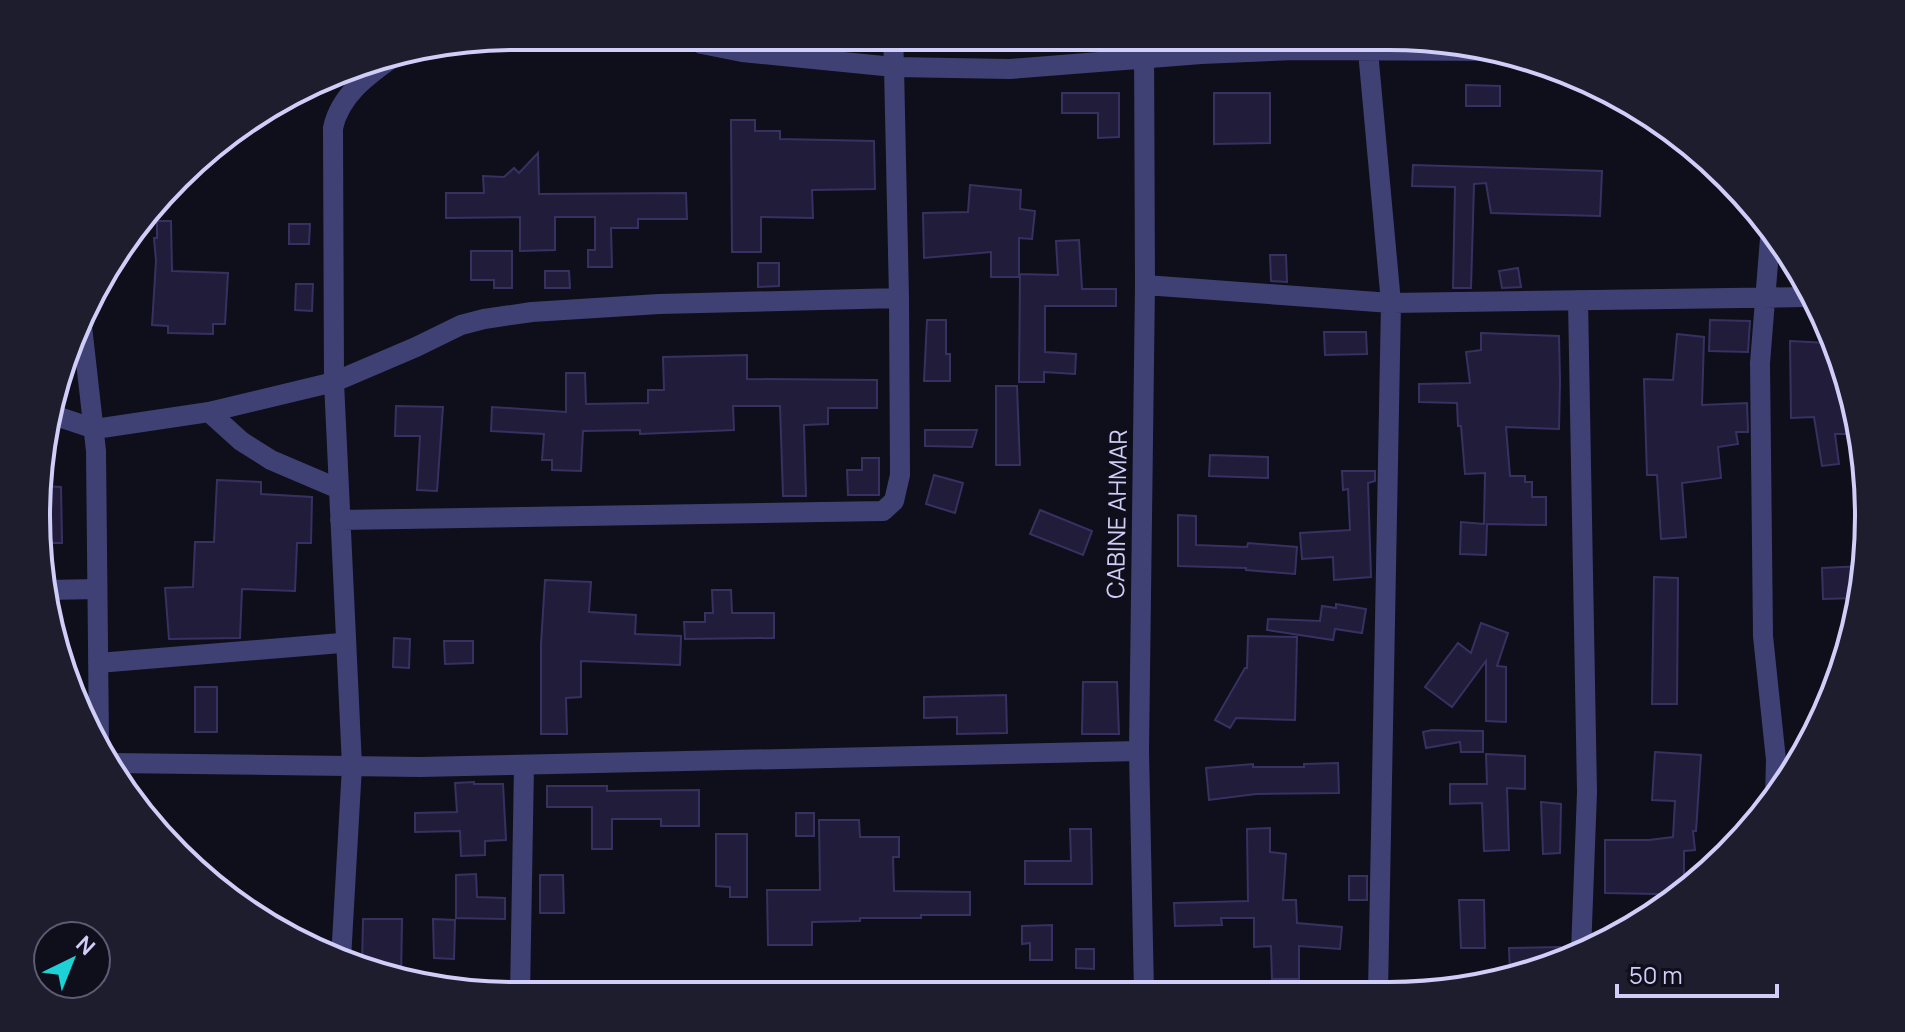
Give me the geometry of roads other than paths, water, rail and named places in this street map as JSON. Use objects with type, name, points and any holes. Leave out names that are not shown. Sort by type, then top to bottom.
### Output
[{"type":"street","points":[[732,50],[894,67],[1010,69],[1257,51],[1419,51]]},
{"type":"street","points":[[340,520],[883,511],[894,501],[900,475],[893,50]]},
{"type":"street","name":"CABINE AHMAR","points":[[1143,50],[1145,285],[1139,751],[1144,982]]},
{"type":"street","points":[[1368,51],[1391,303],[1378,982]]},
{"type":"street","points":[[342,948],[352,766],[334,382],[333,128],[336,113],[369,74]]},
{"type":"street","points":[[1769,247],[1760,363],[1763,636],[1776,776]]},
{"type":"street","points":[[1145,285],[1391,303],[1800,297]]},
{"type":"street","points":[[61,418],[95,429],[209,412],[334,382],[461,325],[532,312],[659,304],[899,298]]},
{"type":"street","points":[[1578,300],[1587,792],[1581,940]]},
{"type":"street","points":[[84,341],[95,429],[99,723]]},
{"type":"street","points":[[209,412],[241,441],[271,460],[339,489]]},
{"type":"street","points":[[56,590],[97,589]]},
{"type":"street","points":[[98,663],[341,643]]},
{"type":"street","points":[[121,763],[524,765],[1139,751]]},
{"type":"street","points":[[520,982],[524,765]]}]
